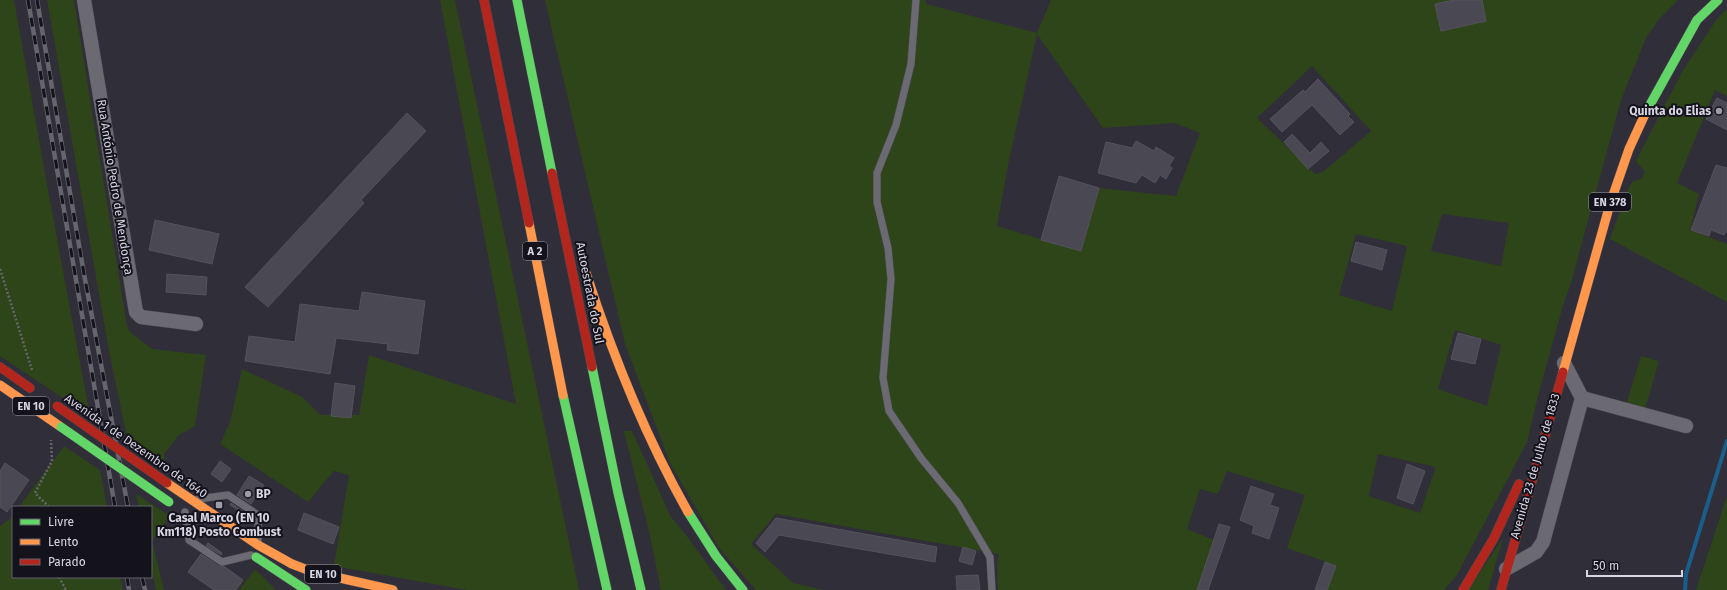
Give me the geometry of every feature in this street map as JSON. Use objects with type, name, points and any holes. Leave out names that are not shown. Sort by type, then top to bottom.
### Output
[{"type":"main road","name":"A 2","points":[[484,0],[573,444],[607,590]]},
{"type":"main road","name":"Autoestrada do Sul","points":[[517,0],[618,493],[640,590]]},
{"type":"main road","name":"Avenida 23 de Julho de 1833","points":[[1501,590],[1613,192],[1629,148],[1646,110],[1697,20],[1718,0]]},
{"type":"main road","points":[[552,165],[575,238]]},
{"type":"main road","points":[[584,268],[600,319],[653,451],[708,546],[743,590]]},
{"type":"main road","name":"EN 10","points":[[0,367],[40,394]]},
{"type":"main road","name":"EN 10","points":[[0,385],[169,502],[198,520]]},
{"type":"main road","name":"Avenida 1 de Dezembro de 1640","points":[[54,404],[258,545]]},
{"type":"main road","points":[[1463,590],[1483,559],[1493,540],[1538,440],[1548,424]]},
{"type":"main road","name":"EN 10","points":[[258,545],[292,564],[313,572],[393,590]]},
{"type":"main road","name":"EN 10","points":[[238,546],[306,590]]},
{"type":"street","name":"Rua António Pedro de Mendonça","points":[[84,0],[136,312],[141,317],[196,324]]},
{"type":"street","name":"Avenida 23 de Julho de 1833","points":[[1506,569],[1536,552],[1543,542],[1582,398],[1564,363]]},
{"type":"street","points":[[1582,398],[1686,426]]},
{"type":"lane","points":[[916,0],[911,64],[896,125],[877,173],[877,202],[888,248],[891,279],[883,378],[889,411],[921,458],[958,503],[990,557],[992,590]]},
{"type":"lane","points":[[192,500],[228,495],[258,515],[258,545]]},
{"type":"lane","points":[[185,512],[189,540],[222,562],[251,554]]},
{"type":"path","points":[[60,578],[66,590]]},
{"type":"green space","points":[[0,0],[14,0],[90,416],[0,356]]},
{"type":"green space","points":[[47,0],[74,0],[127,326],[131,333],[152,349],[206,355],[195,426],[179,435],[164,454],[166,468],[128,442],[110,356]]},
{"type":"green space","points":[[440,0],[455,0],[579,590],[467,590],[334,566],[349,475],[334,471],[308,502],[220,444],[230,422],[242,369],[302,397],[320,415],[359,415],[369,355],[516,404]]},
{"type":"green space","points":[[545,0],[926,0],[926,4],[1037,33],[1051,0],[1678,0],[1659,19],[1646,38],[1621,100],[1571,283],[1564,302],[1538,396],[1527,442],[1457,575],[1444,590],[1327,590],[1335,565],[1287,548],[1305,495],[1227,471],[1218,494],[1200,489],[1187,529],[1214,540],[1197,590],[998,590],[997,563],[999,554],[776,514],[751,544],[793,583],[824,590],[756,590],[719,548],[670,463],[625,344]],"holes":[[[1037,34],[1103,128],[1175,123],[1200,133],[1176,196],[1099,188],[1081,251],[997,226],[1008,165]],[[1312,66],[1371,131],[1323,172],[1315,174],[1257,118]],[[1442,214],[1509,223],[1501,266],[1431,251]],[[1356,234],[1407,246],[1392,311],[1339,295]],[[1455,330],[1501,345],[1487,406],[1438,389]],[[1378,454],[1436,467],[1420,513],[1369,496]]]},
{"type":"green space","points":[[1727,9],[1727,96],[1715,90],[1677,183],[1699,194],[1690,230],[1727,244],[1727,302],[1610,239],[1629,187],[1633,181],[1641,179],[1645,172],[1636,161],[1682,72],[1716,20]]},
{"type":"green space","points":[[1641,356],[1659,361],[1645,410],[1626,405]]},
{"type":"green space","points":[[624,431],[632,431],[671,517],[726,590],[661,590],[649,531]]},
{"type":"green space","points":[[64,446],[100,470],[107,506],[20,506]]},
{"type":"green space","points":[[136,494],[170,516],[152,541],[152,506],[139,506]]},
{"type":"green space","points":[[1727,496],[1727,590],[1696,590]]},
{"type":"green space","points":[[12,516],[12,578],[120,578],[123,590],[0,590],[0,526]]},
{"type":"green space","points":[[1503,538],[1488,590],[1468,590]]},
{"type":"green space","points":[[152,541],[164,590],[156,590],[152,570]]},
{"type":"green space","points":[[255,569],[276,590],[239,590]]},
{"type":"building","points":[[1454,0],[1482,0],[1486,21],[1441,31],[1435,4]]},
{"type":"building","points":[[1318,79],[1350,114],[1348,116],[1354,122],[1340,135],[1312,105],[1282,132],[1270,119],[1303,90],[1305,92]]},
{"type":"building","name":"Quinta do Elias","points":[[1717,98],[1727,103],[1727,130],[1706,119]]},
{"type":"building","points":[[407,113],[426,131],[361,200],[364,203],[268,307],[245,287]]},
{"type":"building","points":[[1292,134],[1310,153],[1321,142],[1329,151],[1308,169],[1284,142]]},
{"type":"building","points":[[1136,141],[1154,151],[1156,147],[1174,158],[1169,166],[1172,168],[1166,179],[1160,175],[1155,183],[1142,175],[1136,183],[1098,173],[1106,142],[1132,148]]},
{"type":"building","points":[[1716,165],[1727,168],[1727,233],[1725,232],[1724,235],[1711,230],[1709,236],[1691,230]]},
{"type":"building","points":[[1059,176],[1099,188],[1081,251],[1041,240]]},
{"type":"building","points":[[155,220],[219,234],[212,264],[149,250]]},
{"type":"building","points":[[1356,242],[1387,250],[1382,270],[1351,261]]},
{"type":"building","points":[[167,274],[207,277],[206,295],[166,292]]},
{"type":"building","points":[[362,292],[425,301],[418,354],[387,350],[388,344],[336,338],[330,374],[245,361],[249,336],[295,342],[300,304],[359,311]]},
{"type":"building","points":[[1458,333],[1481,339],[1475,364],[1451,359]]},
{"type":"building","points":[[335,383],[355,386],[351,418],[331,416]]},
{"type":"building","points":[[220,461],[231,469],[222,482],[211,474]]},
{"type":"building","points":[[5,463],[29,480],[7,512],[0,507],[0,471]]},
{"type":"building","points":[[1407,464],[1425,471],[1413,504],[1397,498]]},
{"type":"building","points":[[249,476],[264,485],[251,504],[237,495]]},
{"type":"building","points":[[1251,486],[1274,494],[1270,505],[1279,508],[1269,539],[1252,533],[1254,526],[1240,520]]},
{"type":"building","points":[[231,503],[245,513],[244,514],[230,505]]},
{"type":"building","points":[[304,513],[339,527],[333,544],[298,530]]},
{"type":"building","points":[[776,518],[937,547],[935,562],[779,535],[765,552],[756,543]]},
{"type":"building","points":[[1219,524],[1230,527],[1208,590],[1197,590]]},
{"type":"building","points":[[208,543],[222,553],[221,555],[206,546]]},
{"type":"building","points":[[963,547],[976,551],[972,565],[959,561]]},
{"type":"building","points":[[201,554],[219,566],[225,567],[243,580],[236,590],[214,590],[188,572]]},
{"type":"building","points":[[1325,562],[1336,566],[1327,590],[1315,590]]},
{"type":"building","points":[[978,575],[980,590],[957,590],[956,576]]},
{"type":"waterway","points":[[1685,590],[1686,574],[1727,441]]},
{"type":"railway","points":[[28,0],[115,506]]},
{"type":"railway","points":[[37,0],[84,274],[128,506]]},
{"type":"railway","points":[[127,578],[129,590]]},
{"type":"railway","points":[[142,578],[145,590]]},
{"type":"traffic: fast","points":[[517,0],[552,173]]},
{"type":"traffic: fast","points":[[1646,112],[1697,20],[1718,0]]},
{"type":"traffic: fast","points":[[592,367],[618,493],[641,590]]},
{"type":"traffic: fast","points":[[563,395],[607,590]]},
{"type":"traffic: fast","points":[[61,427],[169,502]]},
{"type":"traffic: fast","points":[[688,512],[716,556],[743,590]]},
{"type":"traffic: fast","points":[[256,557],[306,590]]},
{"type":"traffic: slow","points":[[1563,372],[1610,204],[1629,149],[1646,112]]},
{"type":"traffic: slow","points":[[529,223],[563,395]]},
{"type":"traffic: slow","points":[[586,273],[607,335],[631,395],[672,483],[688,512]]},
{"type":"traffic: slow","points":[[0,385],[61,427]]},
{"type":"traffic: slow","points":[[167,483],[258,545],[292,564],[313,572],[393,590]]},
{"type":"traffic: jam","points":[[484,0],[529,223]]},
{"type":"traffic: jam","points":[[552,173],[592,367]]},
{"type":"traffic: jam","points":[[0,367],[30,388]]},
{"type":"traffic: jam","points":[[1501,590],[1563,372]]},
{"type":"traffic: jam","points":[[57,406],[167,483]]},
{"type":"traffic: jam","points":[[1463,590],[1494,538],[1519,484]]},
{"type":"place","name":"Quinta do Elias","points":[[1719,111]]},
{"type":"place","name":"BP","points":[[248,494]]},
{"type":"place","name":"Casal Marco (EN 10 Km118) Posto Combust","points":[[219,505]]}]
